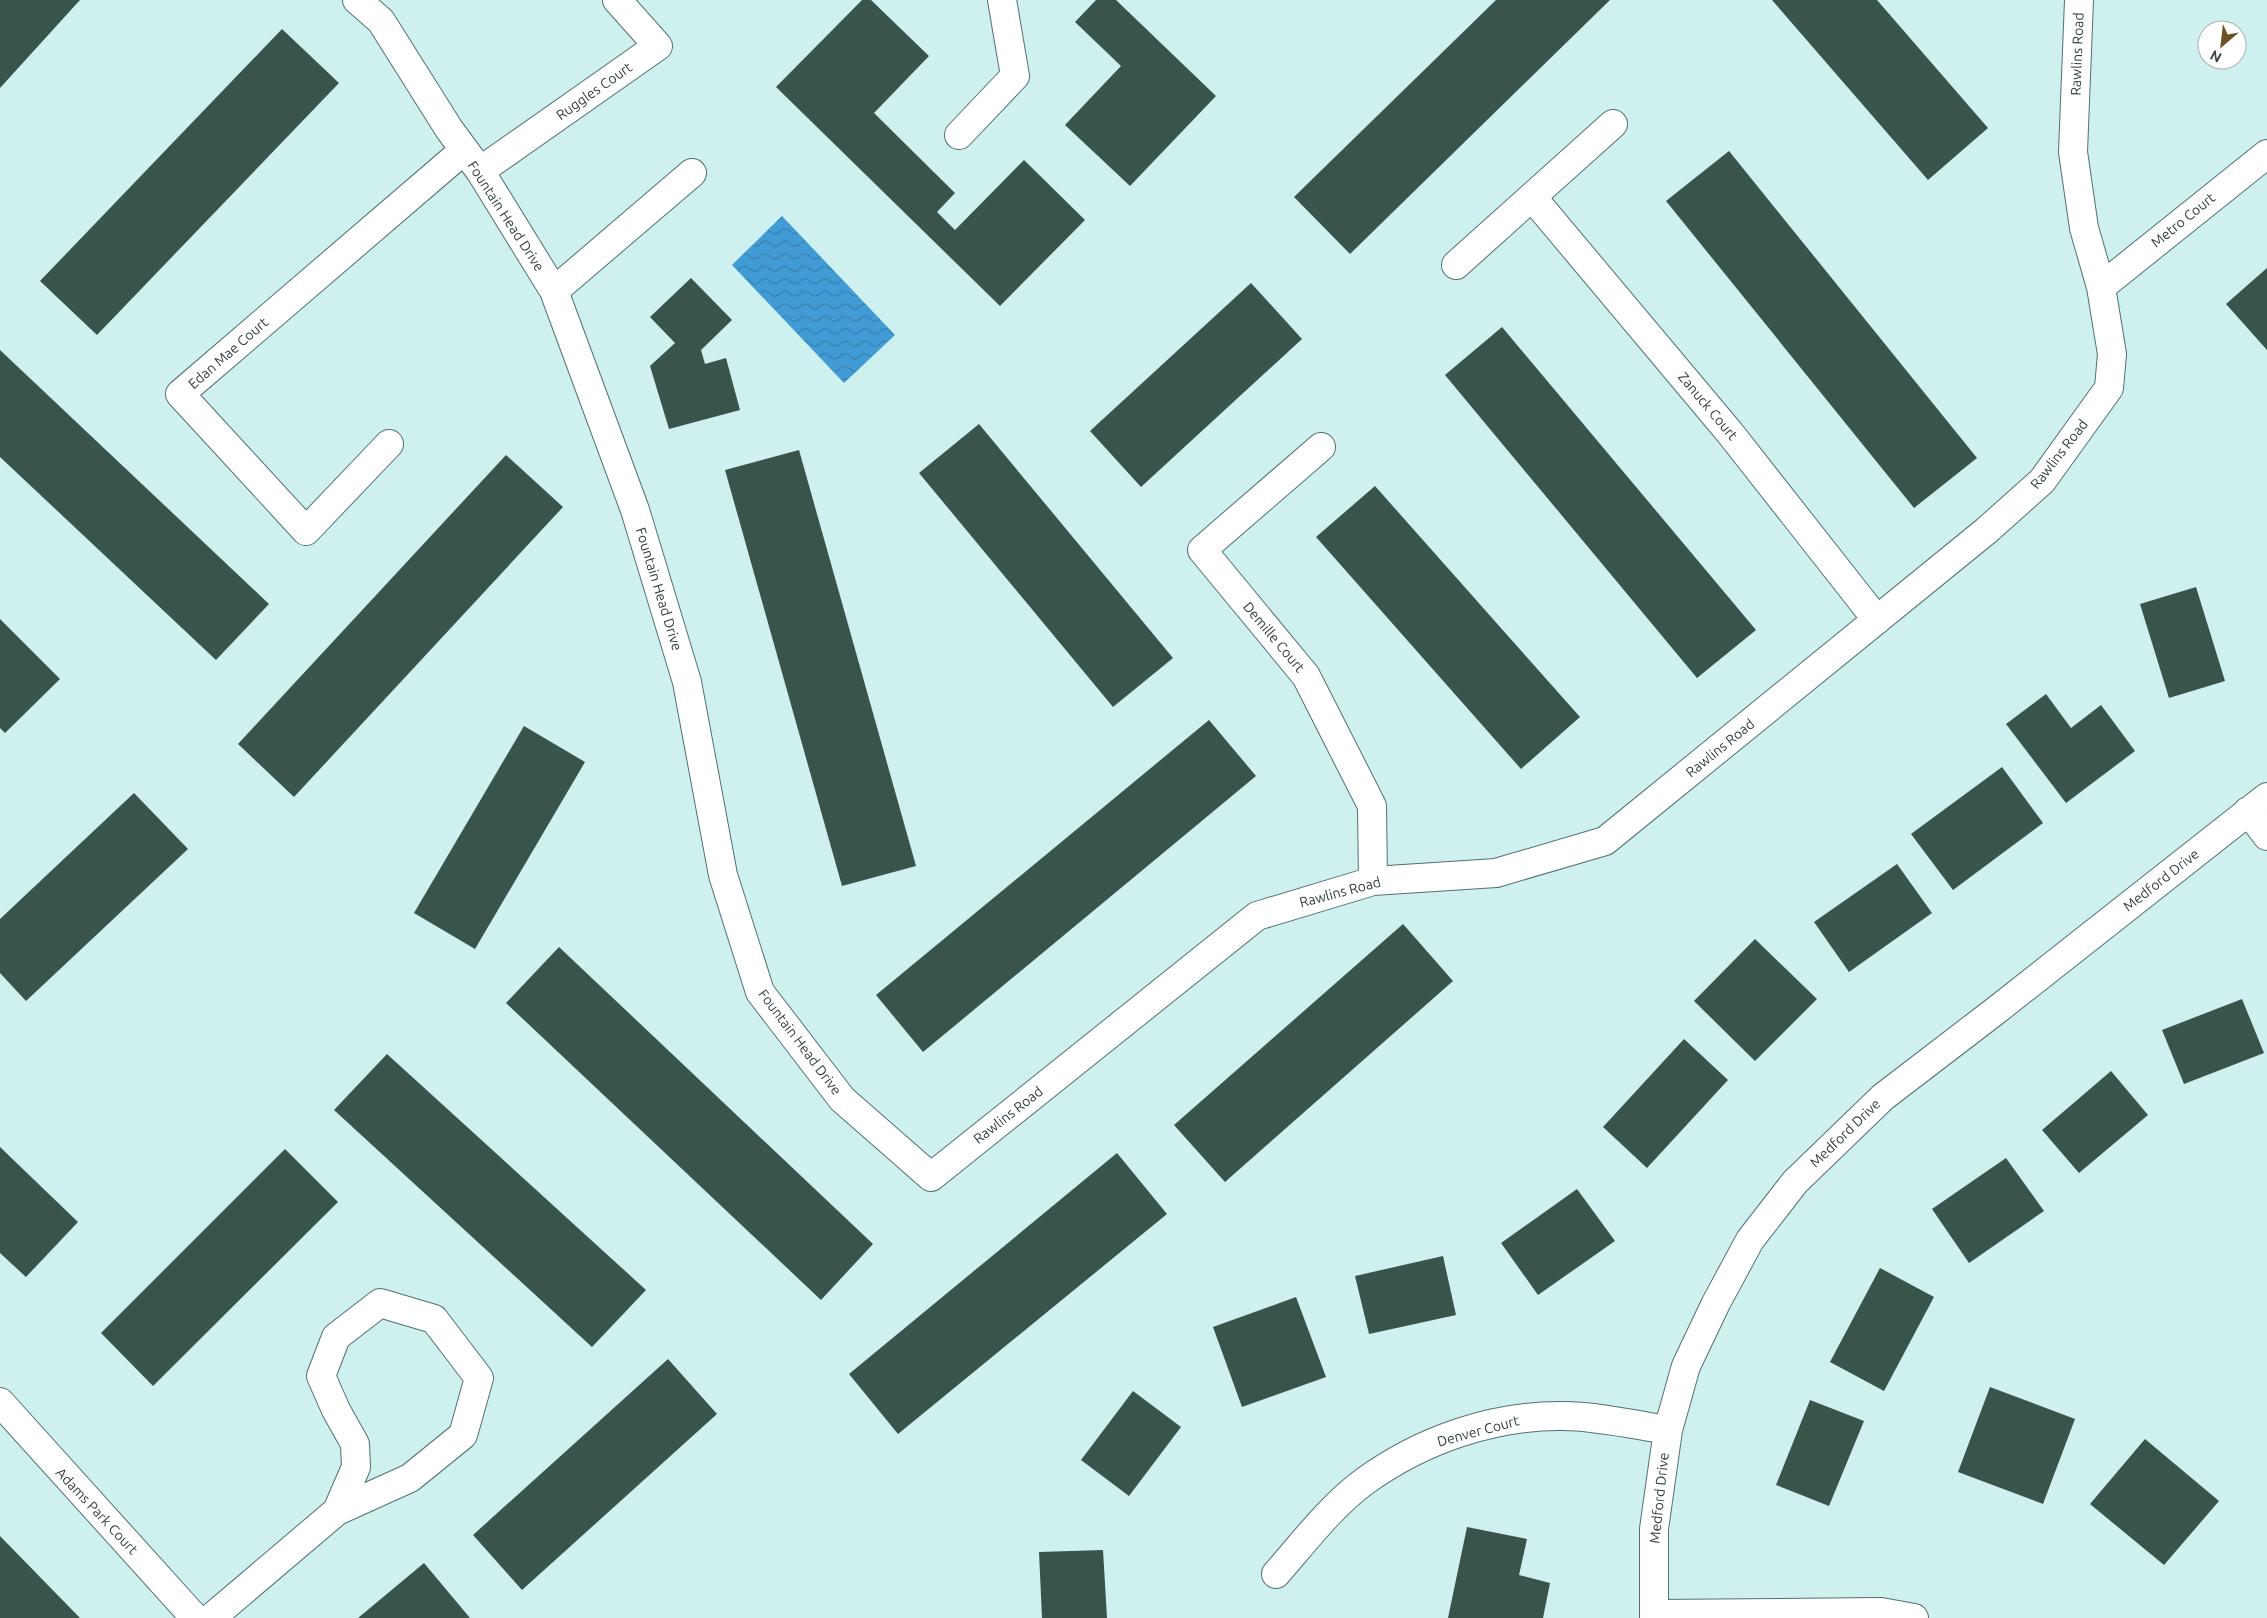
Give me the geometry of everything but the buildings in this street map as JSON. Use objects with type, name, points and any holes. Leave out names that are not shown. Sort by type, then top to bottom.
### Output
[{"type":"street","name":"Fountain Head Drive","points":[[357,0],[381,21],[554,291],[635,510],[687,682],[723,875],[760,992],[842,1098],[931,1177]]},
{"type":"street","name":"Ruggles Court","points":[[471,161],[658,46],[617,0]]},
{"type":"street","points":[[958,134],[1015,76],[1002,0]]},
{"type":"street","name":"Rawlins Road","points":[[931,1177],[1257,916],[1373,881],[1496,873],[1605,841],[1986,531],[2042,481],[2109,388],[2112,354],[2101,286],[2084,228],[2074,152],[2079,0]]},
{"type":"street","points":[[1456,265],[1613,124]]},
{"type":"street","name":"Metro Court","points":[[2101,286],[2267,154]]},
{"type":"street","name":"Edan Mae Court","points":[[389,444],[306,531],[180,394],[471,161]]},
{"type":"street","points":[[554,291],[692,173]]},
{"type":"street","name":"Zanuck Court","points":[[1532,197],[1730,433],[1877,620]]},
{"type":"street","name":"Demille Court","points":[[1321,447],[1202,550],[1306,676],[1372,806],[1373,881]]},
{"type":"street","points":[[2258,804],[2267,836]]},
{"type":"street","name":"Medford Drive","points":[[1654,1616],[1654,1529],[1668,1430],[1686,1366],[1716,1303],[1750,1240],[1795,1182],[1883,1097],[2002,1006],[2258,804]]},
{"type":"street","points":[[211,1618],[337,1511],[410,1478],[463,1435],[480,1378],[434,1319],[380,1303],[336,1337],[321,1376],[336,1410],[355,1444],[356,1468],[337,1511]]},
{"type":"street","name":"Adams Park Court","points":[[0,1402],[36,1445],[195,1618]]},
{"type":"street","name":"Denver Court","points":[[1276,1574],[1324,1518],[1365,1481],[1418,1448],[1450,1435],[1512,1419],[1564,1416],[1668,1430]]},
{"type":"street","points":[[1654,1616],[1881,1612],[1914,1618]]},
{"type":"water","points":[[782,216],[895,335],[844,383],[732,265]]}]
